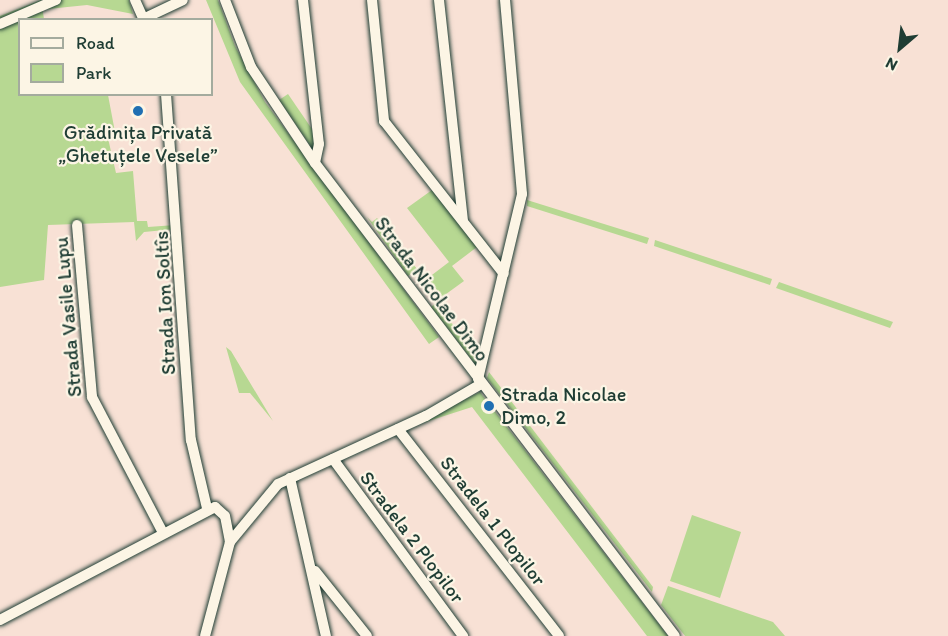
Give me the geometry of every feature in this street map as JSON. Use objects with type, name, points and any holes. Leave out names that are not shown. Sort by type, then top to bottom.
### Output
[{"type":"street","points":[[0,24],[44,2],[56,0]]},
{"type":"street","points":[[122,0],[135,1],[143,18]]},
{"type":"street","points":[[145,18],[183,0]]},
{"type":"street","name":"Strada Nicolae Dimo","points":[[225,0],[251,67],[315,163],[675,636]]},
{"type":"street","points":[[303,0],[320,144],[315,163]]},
{"type":"street","points":[[372,0],[384,121],[504,273]]},
{"type":"street","points":[[439,0],[463,222]]},
{"type":"street","points":[[205,636],[230,542],[270,491],[290,478],[398,429],[480,382],[523,184],[505,0]]},
{"type":"street","name":"Strada Ion Soltîs","points":[[166,96],[190,440],[209,507]]},
{"type":"street","name":"Strada Vasile Lupu","points":[[77,225],[92,398],[163,533]]},
{"type":"street","name":"Stradela 1 Plopilor","points":[[398,429],[559,636]]},
{"type":"street","name":"Stradela 2 Plopilor","points":[[333,459],[463,636]]},
{"type":"street","points":[[290,478],[314,569],[326,636]]},
{"type":"street","points":[[0,620],[209,507],[225,516],[230,542]]},
{"type":"street","points":[[314,569],[367,636]]},
{"type":"green space","points":[[41,0],[44,18],[18,18],[18,96],[108,96],[115,132],[107,134],[116,173],[133,171],[137,221],[147,221],[148,227],[175,225],[175,229],[144,232],[136,241],[134,222],[48,225],[44,280],[0,287],[0,16]]},
{"type":"green space","points":[[47,0],[129,0],[133,14],[87,5],[48,9]]},
{"type":"green space","points":[[206,0],[218,0],[235,46],[265,102],[439,337],[429,344],[240,82]]},
{"type":"green space","points":[[288,94],[314,132],[314,151],[279,100]]},
{"type":"green space","points":[[432,190],[477,247],[452,266],[464,281],[442,297],[428,278],[449,262],[407,208]]},
{"type":"green space","points":[[527,200],[649,238],[647,244],[527,206]]},
{"type":"green space","points":[[367,217],[372,222],[377,218],[417,269],[408,276]]},
{"type":"green space","points":[[655,240],[772,279],[770,285],[654,246]]},
{"type":"green space","points":[[779,282],[893,322],[890,328],[776,288]]},
{"type":"green space","points":[[436,303],[482,362],[479,369],[431,307]]},
{"type":"green space","points":[[226,347],[231,351],[273,421],[250,393],[239,393]]},
{"type":"green space","points":[[489,372],[653,587],[652,592],[487,378]]},
{"type":"green space","points":[[480,392],[668,636],[647,636],[472,407],[407,428]]},
{"type":"green space","points":[[692,515],[741,532],[720,598],[670,581]]},
{"type":"green space","points":[[668,586],[773,622],[785,636],[685,636],[661,605]]},
{"type":"place","name":"Grădinița Privată „Ghetuțele Vesele”","points":[[138,111]]},
{"type":"place","name":"Strada Nicolae Dimo, 2","points":[[489,406]]}]
